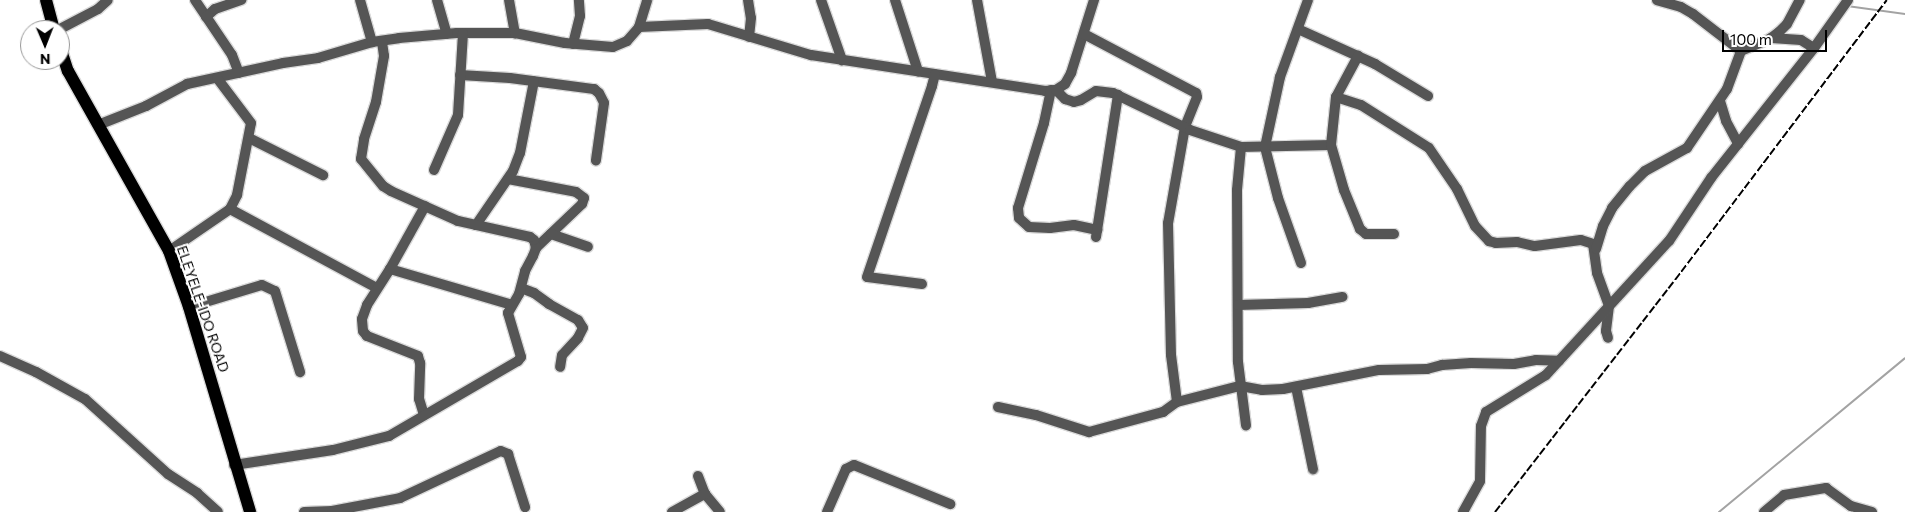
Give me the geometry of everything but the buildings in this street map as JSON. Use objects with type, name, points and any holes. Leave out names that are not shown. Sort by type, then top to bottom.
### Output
[{"type":"main road","points":[[46,0],[51,20]]},
{"type":"main road","name":"ELEYELE-IDO ROAD","points":[[68,70],[169,251],[189,307],[225,425],[234,465],[250,512]]},
{"type":"street","points":[[70,24],[98,9],[108,0]]},
{"type":"street","points":[[196,0],[232,55],[239,73]]},
{"type":"street","points":[[206,17],[215,9],[241,0]]},
{"type":"street","points":[[360,0],[384,56],[376,102],[364,139],[361,159],[383,186],[458,221],[530,237],[534,240],[536,248]]},
{"type":"street","points":[[437,0],[448,34]]},
{"type":"street","points":[[510,0],[515,33]]},
{"type":"street","points":[[573,44],[580,16],[579,0]]},
{"type":"street","points":[[98,125],[146,106],[187,84],[318,58],[377,41],[463,33],[515,33],[573,44],[613,47],[627,41],[639,27],[647,0]]},
{"type":"street","points":[[748,0],[751,18],[749,37]]},
{"type":"street","points":[[821,0],[842,60]]},
{"type":"street","points":[[895,0],[918,72]]},
{"type":"street","points":[[977,0],[992,82]]},
{"type":"street","points":[[1094,0],[1071,72],[1064,84],[1053,90],[1018,208],[1019,218],[1029,227],[1050,228],[1074,225],[1096,234],[1099,204],[1118,95]]},
{"type":"street","points":[[1301,263],[1278,198],[1265,148],[1280,77],[1308,0]]},
{"type":"street","points":[[1657,0],[1687,11],[1741,51]]},
{"type":"street","points":[[1608,338],[1606,331],[1609,306],[1597,273],[1596,248],[1603,226],[1612,208],[1645,171],[1687,148],[1727,89],[1741,51],[1771,38],[1787,24],[1800,0]]},
{"type":"street","points":[[1463,512],[1480,481],[1481,426],[1486,412],[1546,375],[1668,241],[1711,178],[1814,48],[1848,0]]},
{"type":"street","points":[[639,27],[704,23],[796,51],[918,72],[1053,90],[1074,102],[1099,90],[1118,95],[1185,127],[1241,147],[1265,148],[1331,145]]},
{"type":"street","points":[[1298,29],[1358,56],[1428,96]]},
{"type":"street","points":[[434,170],[458,115],[463,33]]},
{"type":"street","points":[[1084,34],[1146,69],[1194,91],[1197,97],[1185,127],[1172,191],[1167,246],[1171,310],[1171,355],[1177,402]]},
{"type":"street","points":[[1771,38],[1801,40],[1814,48]]},
{"type":"street","points":[[1358,56],[1342,81],[1336,97],[1331,145],[1344,190],[1362,233],[1394,234]]},
{"type":"street","points":[[922,284],[868,276],[935,74]]},
{"type":"street","points":[[460,75],[582,86],[599,93],[604,103],[596,160]]},
{"type":"street","points":[[169,251],[230,209],[237,195],[249,138],[250,120],[217,78]]},
{"type":"street","points":[[476,225],[508,179],[524,142],[534,81]]},
{"type":"street","points":[[1336,97],[1361,104],[1429,148],[1457,189],[1475,226],[1489,241],[1517,242],[1536,246],[1581,240],[1588,241],[1596,248]]},
{"type":"street","points":[[1720,101],[1726,121],[1738,144]]},
{"type":"street","points":[[249,138],[323,175]]},
{"type":"street","points":[[1241,147],[1237,190],[1238,306],[1240,386],[1246,424]]},
{"type":"street","points":[[234,465],[333,450],[389,436],[518,361],[521,352],[508,316],[522,288],[525,271],[536,248],[584,200],[582,195],[508,179]]},
{"type":"street","points":[[424,415],[419,398],[420,363],[418,356],[402,348],[373,339],[363,331],[362,318],[377,288],[390,269],[425,206]]},
{"type":"street","points":[[230,209],[377,288]]},
{"type":"street","points":[[551,234],[588,247]]},
{"type":"street","points":[[390,269],[512,305]]},
{"type":"street","points":[[189,307],[262,286],[275,291],[300,372]]},
{"type":"street","points":[[522,288],[534,293],[549,304],[578,320],[583,328],[578,338],[562,355],[560,367]]},
{"type":"street","points":[[1238,306],[1308,303],[1342,297]]},
{"type":"street","points":[[0,356],[36,372],[85,399],[168,474],[197,493],[218,512]]},
{"type":"street","points":[[998,407],[1036,415],[1089,432],[1163,412],[1177,402],[1240,386],[1262,390],[1296,387],[1380,370],[1427,369],[1442,365],[1471,363],[1514,364],[1536,360],[1559,361]]},
{"type":"street","points":[[1296,387],[1313,469]]},
{"type":"street","points":[[304,512],[332,511],[400,498],[501,451],[508,454],[525,507]]},
{"type":"street","points":[[828,512],[846,469],[854,465],[950,504]]},
{"type":"street","points":[[698,476],[705,494],[720,512]]},
{"type":"street","points":[[1764,512],[1784,495],[1826,488],[1851,506],[1872,512]]},
{"type":"street","points":[[672,512],[705,494]]},
{"type":"waterway","points":[[1847,6],[1905,14]]},
{"type":"waterway","points":[[1719,512],[1905,358]]},
{"type":"railway","points":[[1495,512],[1675,280],[1887,0]]}]
